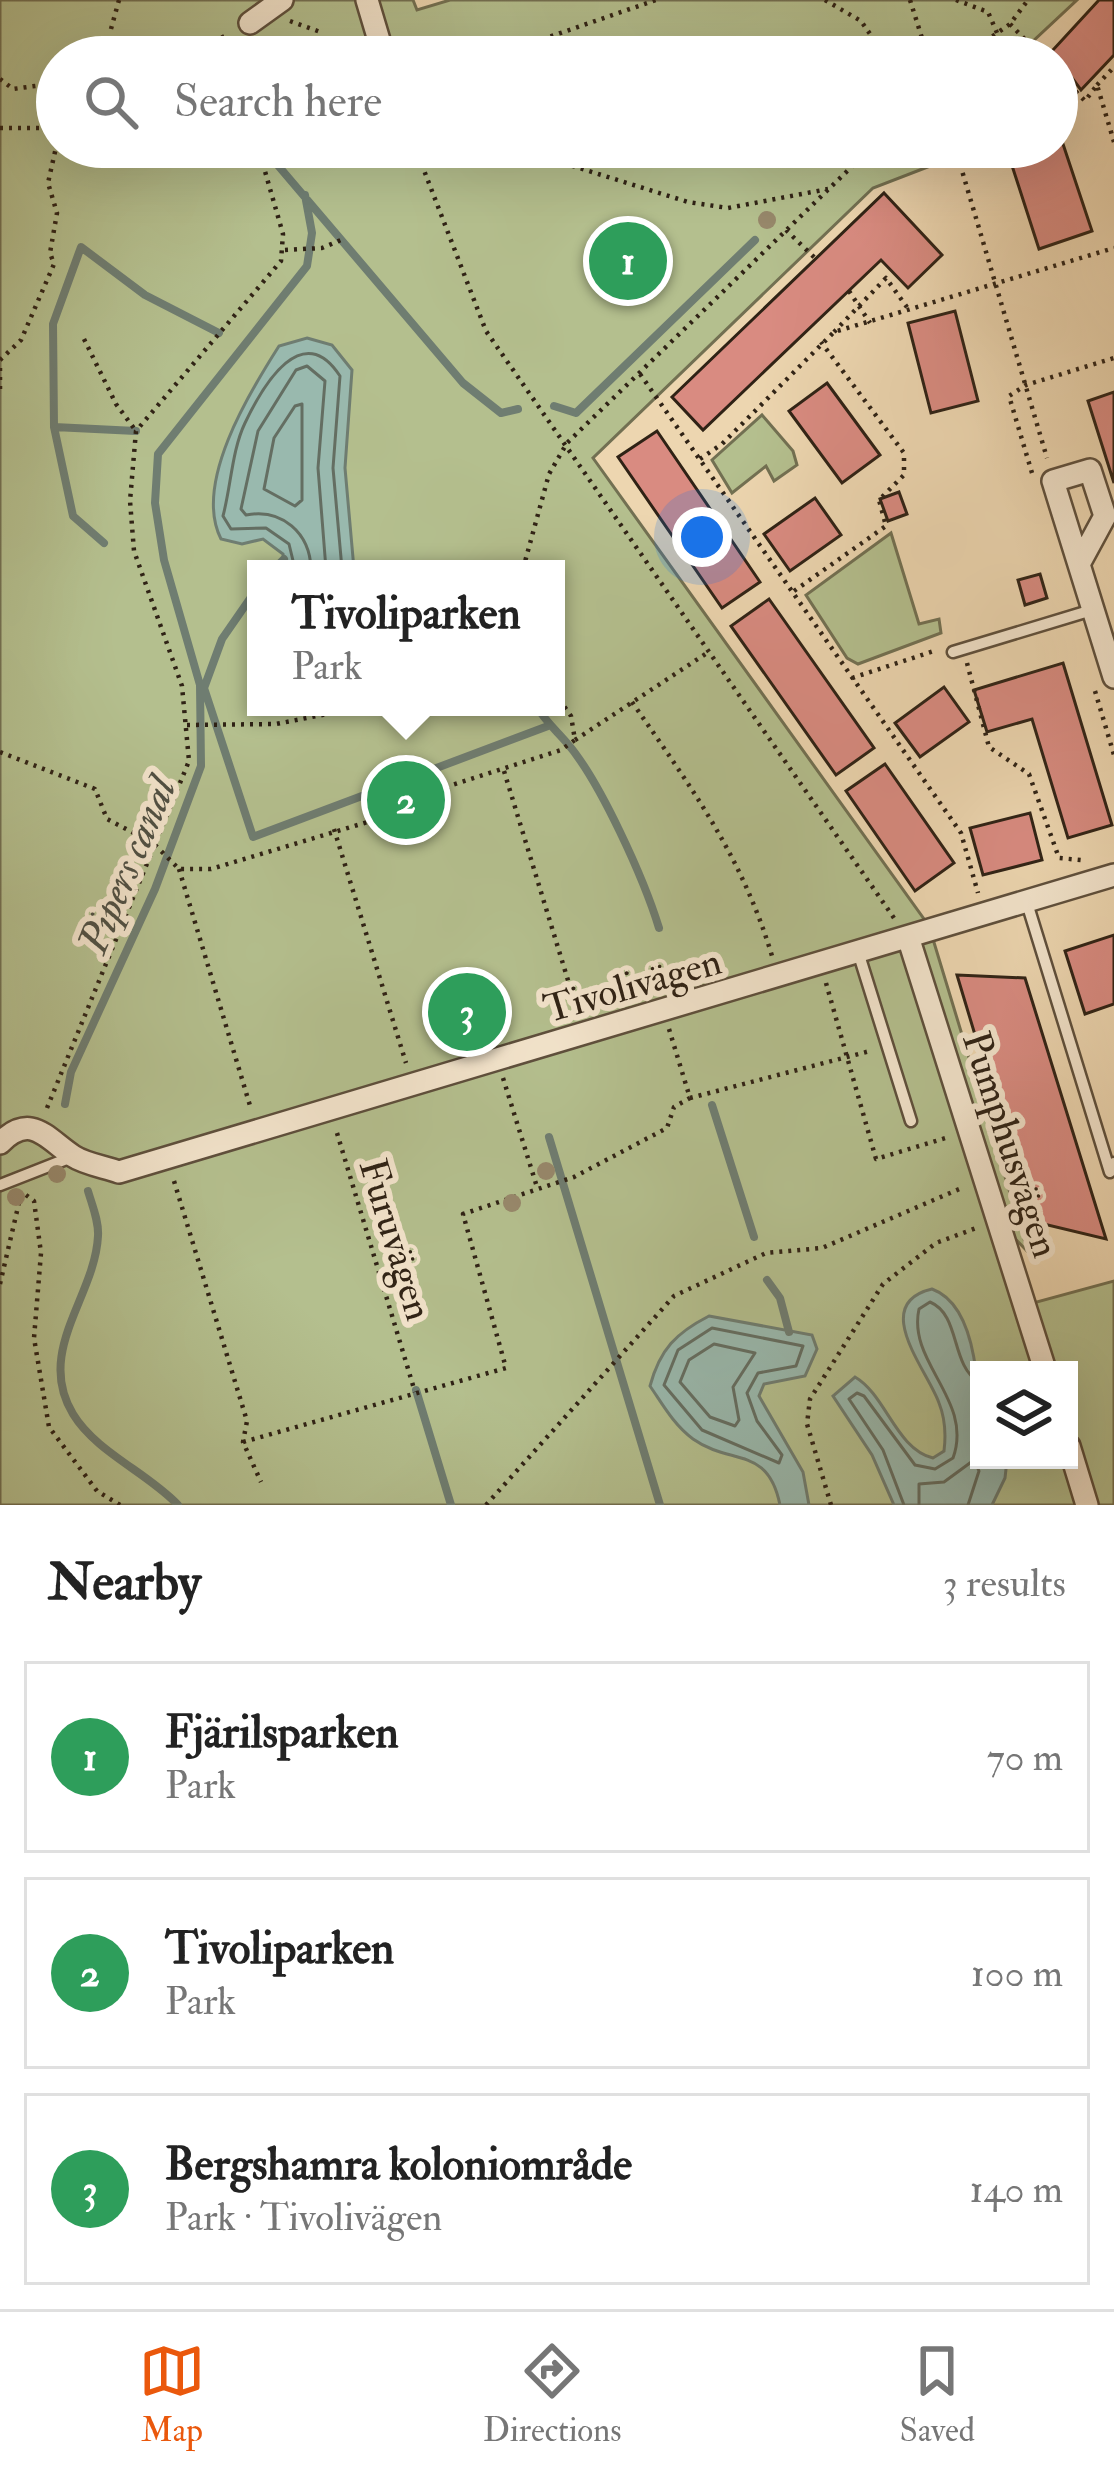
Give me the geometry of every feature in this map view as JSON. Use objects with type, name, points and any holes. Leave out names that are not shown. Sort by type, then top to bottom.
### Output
[{"type":"street","points":[[367,0],[378,36]]},
{"type":"street","points":[[1079,564],[1105,516],[1090,470],[1053,481],[1114,676]]},
{"type":"street","name":"Tivolivägen","points":[[40,1129],[73,1156],[119,1172],[860,955],[1112,876]]},
{"type":"street","name":"Pumphusvägen","points":[[910,940],[1042,1361]]},
{"type":"street","points":[[3,1135],[24,1127],[40,1129]]},
{"type":"street","points":[[1076,1469],[1087,1505]]},
{"type":"lane","points":[[958,651],[1092,610]]},
{"type":"lane","points":[[1027,903],[1110,1172],[1114,1163]]},
{"type":"lane","points":[[860,955],[911,1121]]},
{"type":"lane","points":[[0,1185],[73,1156]]},
{"type":"path","points":[[111,29],[119,0]]},
{"type":"path","points":[[552,36],[656,0]]},
{"type":"path","points":[[825,0],[861,21],[871,36]]},
{"type":"path","points":[[910,0],[921,36]]},
{"type":"path","points":[[956,0],[988,13],[997,33]]},
{"type":"path","points":[[993,36],[1010,24],[1028,0]]},
{"type":"path","points":[[221,36],[266,12],[323,33]]},
{"type":"path","points":[[1010,24],[1022,36]]},
{"type":"path","points":[[1078,94],[1084,100],[1114,67]]},
{"type":"path","points":[[0,79],[13,89],[36,86]]},
{"type":"path","points":[[1097,86],[1114,142]]},
{"type":"path","points":[[0,128],[36,128]]},
{"type":"path","points":[[0,392],[0,364],[21,340],[54,264],[50,253],[57,213],[48,183],[51,168]]},
{"type":"path","points":[[264,168],[285,250]]},
{"type":"path","points":[[423,168],[486,331],[910,940]]},
{"type":"path","points":[[579,168],[688,202],[728,208],[828,189]]},
{"type":"path","points":[[525,560],[549,474],[567,443],[850,168]]},
{"type":"path","points":[[962,168],[1053,481]]},
{"type":"path","points":[[785,230],[816,259]]},
{"type":"path","points":[[40,1129],[188,761],[189,725],[182,686],[134,551],[130,501],[136,431],[285,250],[322,248],[341,240]]},
{"type":"path","points":[[834,332],[1114,248]]},
{"type":"path","points":[[700,459],[722,444],[886,278],[909,310]]},
{"type":"path","points":[[849,291],[870,323]]},
{"type":"path","points":[[84,340],[116,404],[136,431]]},
{"type":"path","points":[[793,592],[886,526],[879,500],[904,476],[904,453],[821,342]]},
{"type":"path","points":[[1026,385],[1114,358]]},
{"type":"path","points":[[640,374],[961,833],[984,916]]},
{"type":"path","points":[[852,678],[935,650],[958,651],[989,746],[1029,774],[1059,859],[1095,861],[1112,876]]},
{"type":"path","points":[[179,869],[211,868],[391,815],[436,791],[570,743],[710,651]]},
{"type":"path","points":[[632,702],[725,835],[757,904],[778,979]]},
{"type":"path","points":[[565,707],[572,716],[570,743]]},
{"type":"path","points":[[189,725],[237,728],[309,716]]},
{"type":"path","points":[[0,752],[95,789],[107,819],[153,843],[179,869],[257,1131]]},
{"type":"path","points":[[503,770],[584,1036]]},
{"type":"path","points":[[334,829],[413,1086]]},
{"type":"path","points":[[821,966],[877,1159],[970,1130]]},
{"type":"path","points":[[663,1012],[690,1098]]},
{"type":"path","points":[[243,1442],[506,1368],[463,1214],[562,1181],[667,1128],[674,1107],[690,1098],[888,1046]]},
{"type":"path","points":[[497,1061],[538,1189]]},
{"type":"path","name":"Furuvägen","points":[[331,1110],[418,1393]]},
{"type":"path","points":[[167,1158],[247,1421],[243,1442],[261,1482]]},
{"type":"path","points":[[486,1505],[674,1295],[766,1253],[822,1248],[985,1178]]},
{"type":"path","points":[[0,1284],[22,1192],[34,1201],[40,1253],[34,1338],[49,1427],[98,1491],[120,1505]]},
{"type":"path","points":[[831,1505],[807,1424],[810,1399],[883,1284],[936,1243],[999,1222]]},
{"type":"green space","points":[[0,0],[413,0],[417,10],[450,0],[1077,0],[1038,36],[36,36],[36,168],[925,168],[873,188],[593,458],[929,926],[1028,1252],[1002,1225],[1026,1305],[1114,1281],[1114,1505],[0,1505]]},
{"type":"green space","points":[[762,415],[793,451],[797,465],[774,481],[766,466],[732,493],[712,460]]},
{"type":"green space","points":[[891,533],[919,624],[939,619],[941,633],[858,664],[847,658],[806,595]]},
{"type":"water","points":[[307,338],[332,345],[352,370],[345,468],[353,560],[283,560],[283,554],[263,539],[242,544],[221,539],[214,517],[219,466],[240,413],[279,346]]},
{"type":"water","points":[[932,1289],[949,1300],[970,1339],[974,1361],[970,1361],[970,1469],[1006,1469],[992,1505],[894,1505],[872,1455],[833,1396],[855,1377],[920,1453],[933,1458],[944,1451],[941,1409],[904,1323],[905,1309],[914,1297]]},
{"type":"water","points":[[709,1316],[812,1335],[817,1349],[805,1376],[764,1384],[759,1396],[803,1472],[809,1505],[780,1505],[767,1473],[693,1439],[650,1386],[671,1344]]},
{"type":"building","points":[[1099,0],[1114,0],[1114,55],[1081,90],[1078,36],[1066,36]]},
{"type":"building","points":[[1013,168],[1071,168],[1092,231],[1039,249]]},
{"type":"building","points":[[884,193],[942,255],[908,288],[881,260],[703,430],[672,397]]},
{"type":"building","points":[[955,311],[978,401],[931,413],[908,323]]},
{"type":"building","points":[[827,383],[880,455],[842,483],[789,411]]},
{"type":"building","points":[[1114,392],[1114,483],[1088,401]]},
{"type":"building","points":[[657,431],[760,582],[722,608],[618,457]]},
{"type":"building","points":[[899,492],[907,514],[888,521],[880,499]]},
{"type":"building","points":[[815,498],[841,535],[790,571],[764,534]]},
{"type":"building","points":[[1040,574],[1047,598],[1025,605],[1018,580]]},
{"type":"building","points":[[769,599],[874,748],[836,775],[731,626]]},
{"type":"building","points":[[1063,663],[1112,825],[1068,838],[1032,719],[987,732],[974,690]]},
{"type":"building","points":[[944,687],[969,722],[920,757],[895,723]]},
{"type":"building","points":[[885,764],[954,863],[915,891],[846,791]]},
{"type":"building","points":[[1030,813],[1042,860],[983,875],[970,828]]},
{"type":"building","points":[[1114,935],[1114,1004],[1085,1014],[1065,951]]},
{"type":"building","points":[[957,975],[1025,978],[1106,1239],[1031,1221]]},
{"type":"waterway","points":[[280,168],[463,383],[501,413],[518,409]]},
{"type":"waterway","name":"Pipers canal","points":[[65,1104],[71,1072],[155,889],[201,766],[200,685],[164,560],[155,503],[158,454],[307,266],[312,233],[305,195]]},
{"type":"waterway","points":[[554,406],[576,413],[755,240]]},
{"type":"waterway","points":[[104,543],[73,516],[54,427],[53,324],[81,247],[145,295],[219,333]]},
{"type":"waterway","points":[[54,427],[136,431]]},
{"type":"waterway","points":[[247,603],[222,639],[204,688],[253,837],[548,726]]},
{"type":"waterway","points":[[543,716],[580,760],[607,805],[659,928]]},
{"type":"waterway","points":[[712,1105],[754,1237]]},
{"type":"waterway","points":[[549,1137],[660,1505]]},
{"type":"waterway","name":"Pipers canal","points":[[88,1191],[98,1236],[95,1259],[63,1346],[63,1391],[73,1414],[95,1440],[178,1505]]},
{"type":"waterway","points":[[767,1280],[780,1298],[789,1332]]},
{"type":"waterway","points":[[416,1390],[451,1505]]},
{"type":"place","name":"Fjärilsparken","points":[[628,261]]},
{"type":"place","name":"Tivoliparken","points":[[406,800]]},
{"type":"place","name":"Bergshamra koloniområde","points":[[467,1012]]}]
